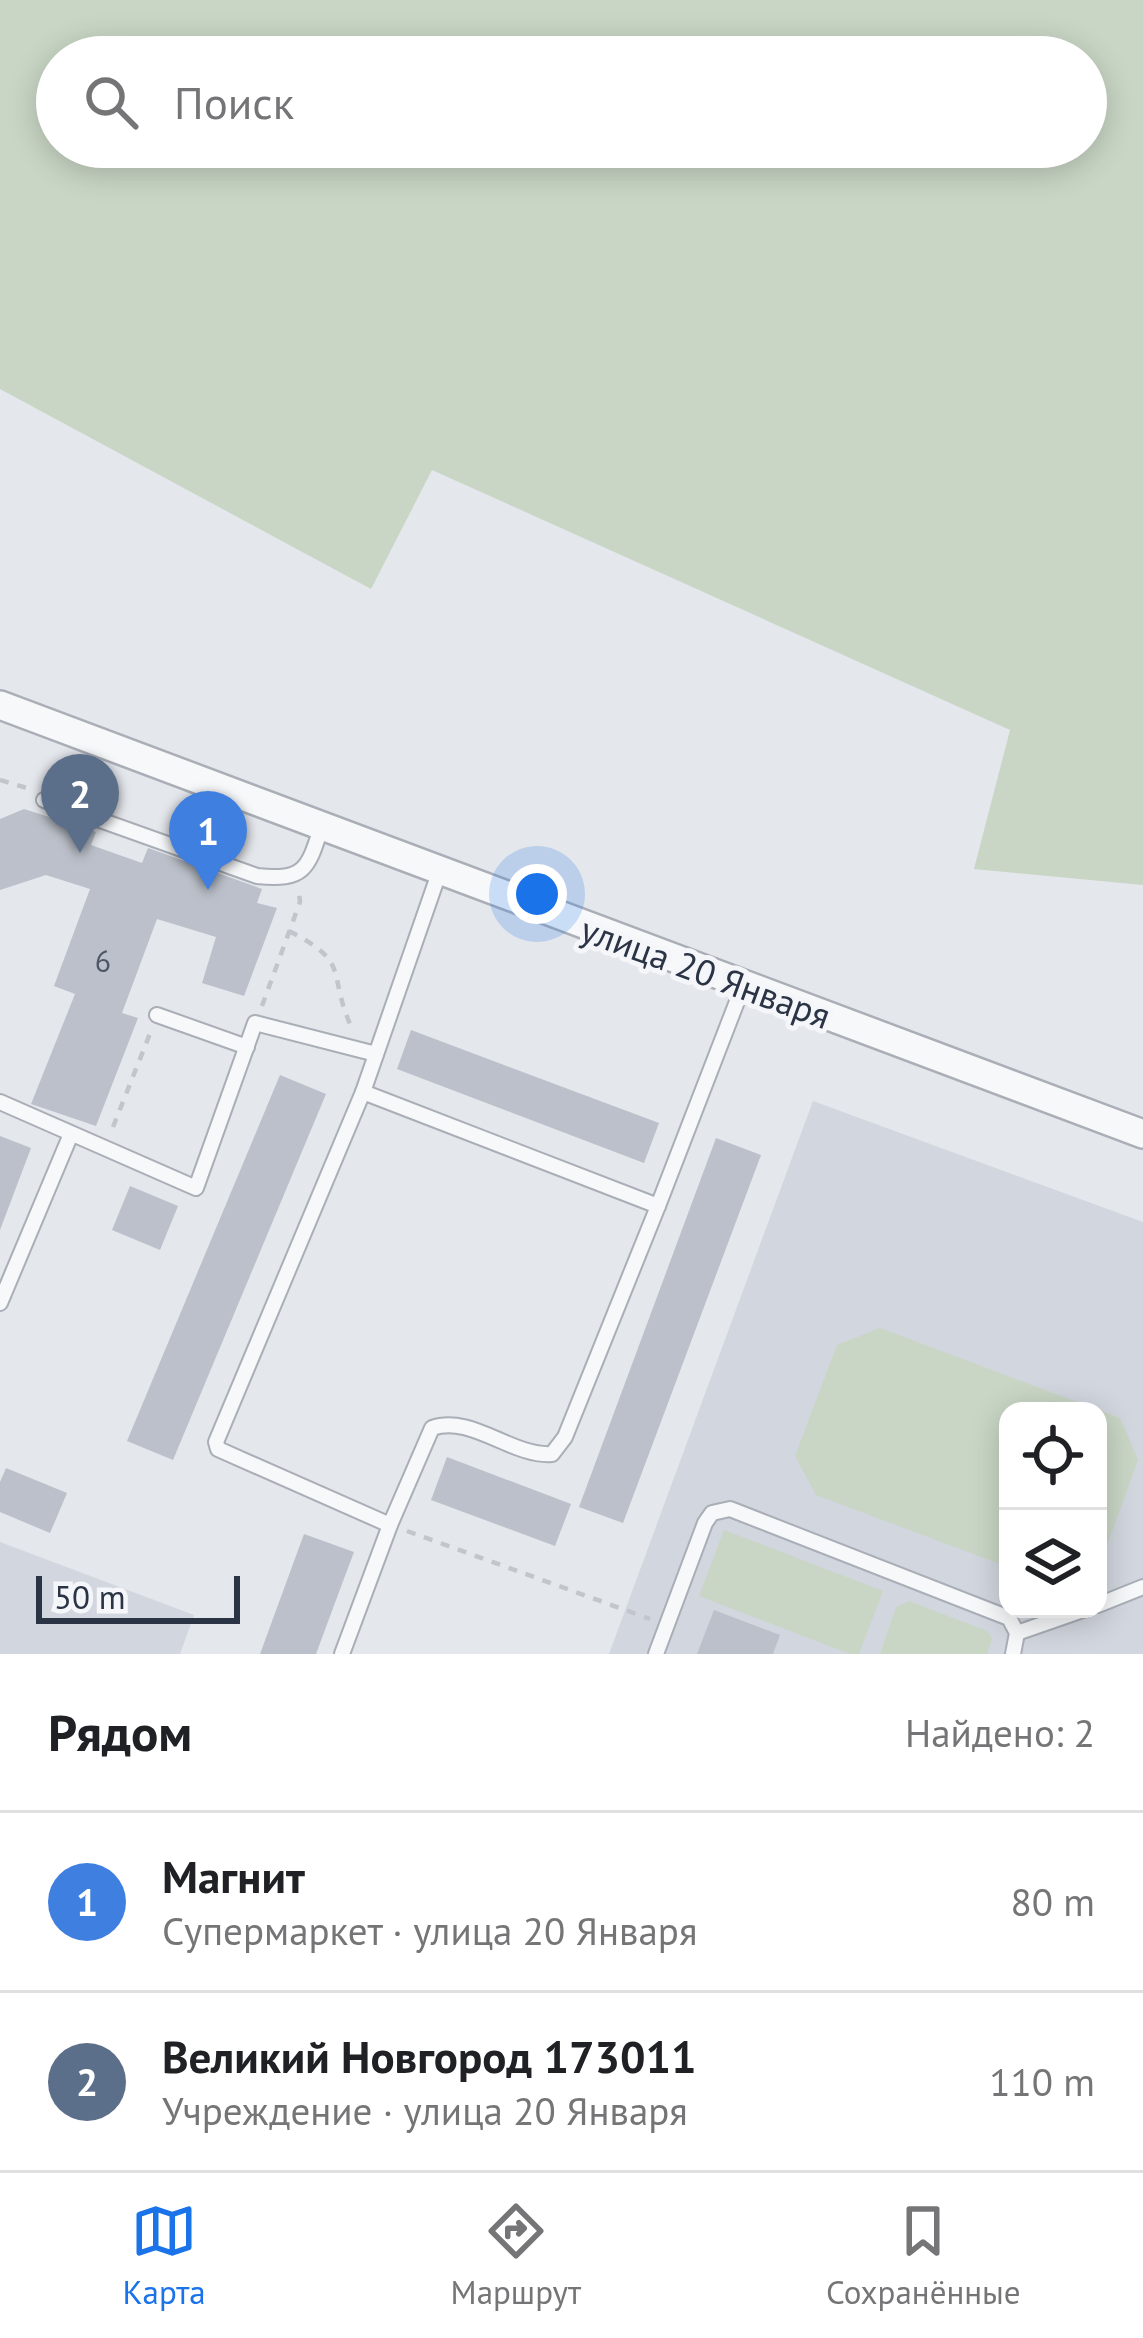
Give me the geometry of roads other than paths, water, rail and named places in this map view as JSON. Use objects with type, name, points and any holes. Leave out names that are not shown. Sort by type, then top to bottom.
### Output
[{"type":"street","name":"улица 20 Января","points":[[0,705],[1143,1134]]},
{"type":"lane","points":[[44,800],[257,876],[295,875],[309,865],[321,828]]},
{"type":"lane","points":[[391,1525],[227,1454],[216,1442],[363,1092],[440,873]]},
{"type":"lane","points":[[342,1654],[432,1428],[456,1425],[540,1455],[560,1448],[743,986]]},
{"type":"lane","points":[[157,1015],[247,1046]]},
{"type":"lane","points":[[0,1102],[196,1188],[255,1023],[376,1054]]},
{"type":"lane","points":[[363,1092],[658,1207]]},
{"type":"lane","points":[[0,1303],[71,1134]]},
{"type":"lane","points":[[656,1654],[705,1523],[712,1513],[730,1510],[1009,1618],[1017,1633],[1013,1654]]},
{"type":"lane","points":[[1107,1601],[1143,1587]]},
{"type":"lane","points":[[1017,1633],[1060,1618]]},
{"type":"place","name":"Великий Новгород 173011","points":[[80,853]]},
{"type":"place","name":"Магнит","points":[[208,890]]}]
